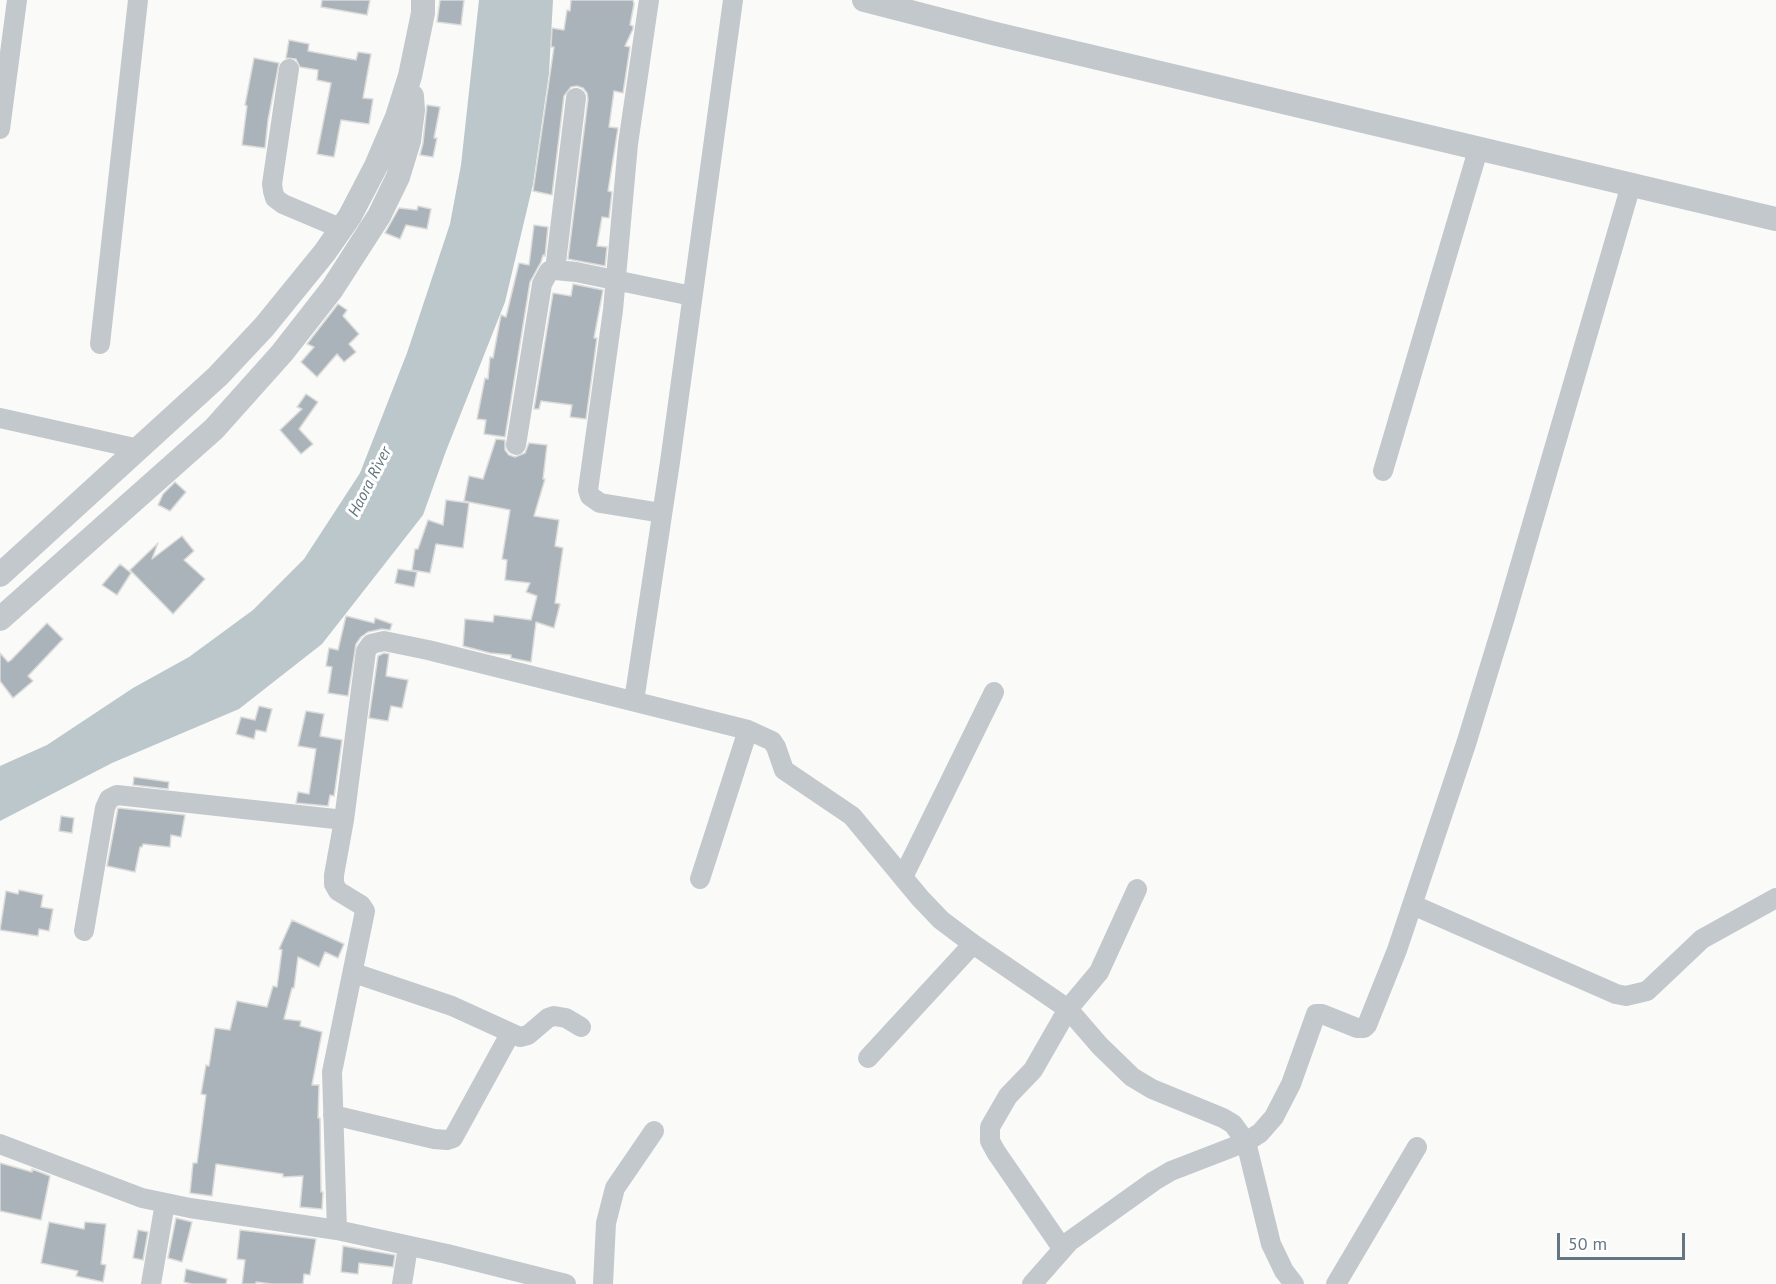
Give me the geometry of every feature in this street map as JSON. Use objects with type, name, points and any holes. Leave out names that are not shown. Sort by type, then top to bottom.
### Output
[{"type":"street","points":[[0,129],[16,0]]},
{"type":"street","points":[[100,344],[138,0]]},
{"type":"street","points":[[0,575],[218,376],[264,327],[325,252],[350,216],[376,166],[397,117],[410,76],[423,13],[423,0]]},
{"type":"street","points":[[649,0],[628,144],[615,280],[588,490],[590,496],[600,503],[662,513]]},
{"type":"street","points":[[634,701],[733,0]]},
{"type":"street","points":[[864,0],[1478,150],[1776,219]]},
{"type":"street","points":[[289,69],[273,191],[275,198],[283,204],[340,228]]},
{"type":"street","points":[[0,619],[214,429],[282,353],[332,289],[379,216],[398,177],[409,141],[413,110],[410,76]]},
{"type":"street","points":[[555,270],[576,98]]},
{"type":"street","points":[[1383,471],[1478,150]]},
{"type":"street","points":[[1032,1284],[1062,1248],[1170,1171],[1246,1142],[1260,1133],[1274,1117],[1291,1084],[1316,1014],[1322,1014],[1357,1028],[1364,1028],[1367,1025],[1398,950],[1502,628],[1631,185]]},
{"type":"street","points":[[516,445],[542,284],[549,271],[555,270],[615,280],[692,296]]},
{"type":"street","points":[[0,418],[139,449]]},
{"type":"street","points":[[336,1230],[334,1058],[354,973],[365,911],[361,905],[338,891],[334,884],[334,875],[344,820],[366,651],[371,644],[376,642],[393,642],[748,730],[772,741],[782,766],[792,777],[852,816],[932,911],[973,944],[1068,1009],[1100,1046],[1132,1077],[1175,1100],[1233,1124],[1246,1142],[1271,1244],[1284,1271],[1294,1284]]},
{"type":"street","points":[[903,877],[994,692]]},
{"type":"street","points":[[700,879],[748,730]]},
{"type":"street","points":[[84,931],[105,808],[109,799],[117,795],[344,820]]},
{"type":"street","points":[[1062,1248],[996,1152],[989,1136],[990,1127],[1008,1096],[1033,1070],[1068,1009],[1099,972],[1137,889]]},
{"type":"street","points":[[1413,905],[1616,994],[1626,996],[1647,991],[1702,939],[1776,898]]},
{"type":"street","points":[[868,1058],[973,944]]},
{"type":"street","points":[[354,973],[452,1006],[520,1037],[528,1035],[541,1023],[554,1017],[566,1018],[581,1027]]},
{"type":"street","points":[[333,1115],[434,1139],[453,1138],[510,1034]]},
{"type":"street","points":[[603,1284],[606,1223],[615,1188],[654,1131]]},
{"type":"street","points":[[0,1144],[142,1198],[336,1230],[566,1284]]},
{"type":"street","points":[[1336,1284],[1417,1147]]},
{"type":"street","points":[[151,1284],[165,1203]]},
{"type":"street","points":[[402,1284],[408,1246]]},
{"type":"water","name":"Haora River","points":[[479,0],[553,0],[549,73],[533,184],[505,302],[423,515],[322,644],[239,709],[112,763],[0,821],[0,766],[47,745],[133,688],[189,657],[253,610],[304,559],[360,473],[407,353],[450,224],[461,165]]},
{"type":"building","points":[[322,0],[370,0],[367,15],[321,7]]},
{"type":"building","points":[[440,0],[464,0],[461,25],[437,22]]},
{"type":"building","points":[[571,0],[633,0],[634,4],[630,25],[633,29],[625,46],[630,47],[623,93],[614,91],[609,127],[618,128],[608,191],[612,192],[609,218],[602,217],[597,246],[607,247],[605,266],[568,259],[588,99],[583,88],[571,87],[564,96],[552,195],[533,191],[554,47],[551,47],[552,28],[564,30]]},
{"type":"building","points":[[289,40],[309,44],[308,51],[356,60],[358,52],[371,54],[363,98],[373,99],[369,124],[341,120],[334,157],[317,154],[331,83],[317,80],[318,70],[300,67],[296,59],[286,58]]},
{"type":"building","points":[[254,58],[279,63],[265,148],[242,145],[247,106],[245,105]]},
{"type":"building","points":[[427,105],[440,107],[433,157],[420,155]]},
{"type":"building","points":[[418,206],[431,209],[427,229],[406,225],[400,239],[385,233],[399,208],[417,210]]},
{"type":"building","points":[[534,225],[548,227],[545,256],[543,255],[530,282],[505,437],[484,434],[486,420],[477,419],[485,378],[488,379],[490,357],[493,358],[501,315],[506,317],[519,263],[529,265]]},
{"type":"building","points":[[573,284],[603,290],[594,338],[597,338],[586,419],[570,417],[572,405],[541,401],[539,409],[534,409],[553,293],[571,296]]},
{"type":"building","points":[[338,304],[347,310],[343,316],[359,334],[349,344],[356,352],[344,362],[337,354],[317,377],[301,362],[314,347],[307,344]]},
{"type":"building","points":[[306,394],[318,402],[299,429],[313,444],[301,454],[280,430],[302,409],[297,407]]},
{"type":"building","points":[[496,439],[505,440],[505,450],[509,455],[515,457],[525,453],[529,443],[547,445],[543,479],[545,479],[534,516],[559,520],[555,546],[563,548],[555,603],[560,604],[554,628],[536,622],[531,662],[511,658],[511,655],[490,653],[463,646],[465,619],[493,622],[494,615],[531,620],[537,596],[526,592],[530,583],[505,580],[507,560],[502,559],[510,510],[464,501],[469,476],[483,479]]},
{"type":"building","points":[[175,482],[186,492],[170,511],[158,505],[163,494]]},
{"type":"building","points":[[446,500],[469,503],[463,548],[436,544],[430,573],[412,570],[415,549],[418,549],[428,520],[443,525]]},
{"type":"building","points":[[182,536],[194,551],[184,560],[205,579],[173,614],[130,570],[158,543],[152,559]]},
{"type":"building","points":[[120,564],[131,573],[117,595],[102,585]]},
{"type":"building","points":[[398,569],[417,572],[414,587],[395,583]]},
{"type":"building","points":[[346,616],[374,623],[375,618],[392,624],[390,630],[368,632],[356,644],[348,696],[328,693],[332,667],[326,666],[329,648],[338,650]]},
{"type":"building","points":[[47,623],[63,639],[28,676],[33,681],[13,698],[0,681],[0,653],[8,662]]},
{"type":"building","points":[[384,653],[389,654],[386,676],[408,680],[402,708],[391,706],[388,721],[369,718],[378,656]]},
{"type":"building","points":[[259,706],[272,709],[266,732],[256,730],[254,739],[236,734],[241,717],[255,720]]},
{"type":"building","points":[[306,711],[324,714],[320,736],[342,740],[334,796],[330,795],[328,806],[296,803],[298,792],[309,794],[316,749],[298,746]]},
{"type":"building","points":[[134,777],[169,782],[168,789],[133,785]]},
{"type":"building","points":[[118,808],[185,815],[181,837],[171,835],[170,847],[143,844],[140,847],[135,872],[107,866]]},
{"type":"building","points":[[61,816],[74,818],[72,833],[59,831]]},
{"type":"building","points":[[19,890],[43,895],[41,907],[53,909],[49,931],[39,929],[38,936],[0,930],[6,891],[18,894]]},
{"type":"building","points":[[292,920],[344,944],[338,958],[325,952],[319,967],[298,957],[294,988],[292,988],[284,1019],[301,1021],[300,1026],[322,1032],[312,1085],[319,1085],[322,1209],[300,1207],[303,1176],[283,1177],[283,1174],[216,1164],[212,1196],[190,1193],[193,1163],[197,1163],[206,1095],[201,1094],[206,1065],[209,1066],[215,1028],[230,1030],[237,1001],[267,1007],[273,986],[277,987],[282,950],[279,949]]},
{"type":"building","points":[[0,1163],[32,1172],[32,1169],[50,1176],[41,1220],[0,1211]]},
{"type":"building","points":[[176,1218],[192,1222],[182,1262],[168,1258]]},
{"type":"building","points":[[49,1222],[84,1229],[85,1222],[106,1224],[101,1264],[106,1265],[103,1282],[76,1276],[78,1271],[41,1263]]},
{"type":"building","points":[[138,1230],[148,1232],[143,1260],[133,1258]]},
{"type":"building","points":[[240,1230],[316,1239],[310,1275],[304,1274],[303,1284],[256,1282],[256,1284],[242,1284],[245,1260],[237,1259]]},
{"type":"building","points":[[343,1246],[395,1255],[393,1267],[359,1263],[358,1274],[341,1272]]},
{"type":"building","points":[[186,1269],[227,1279],[226,1284],[184,1282]]}]
